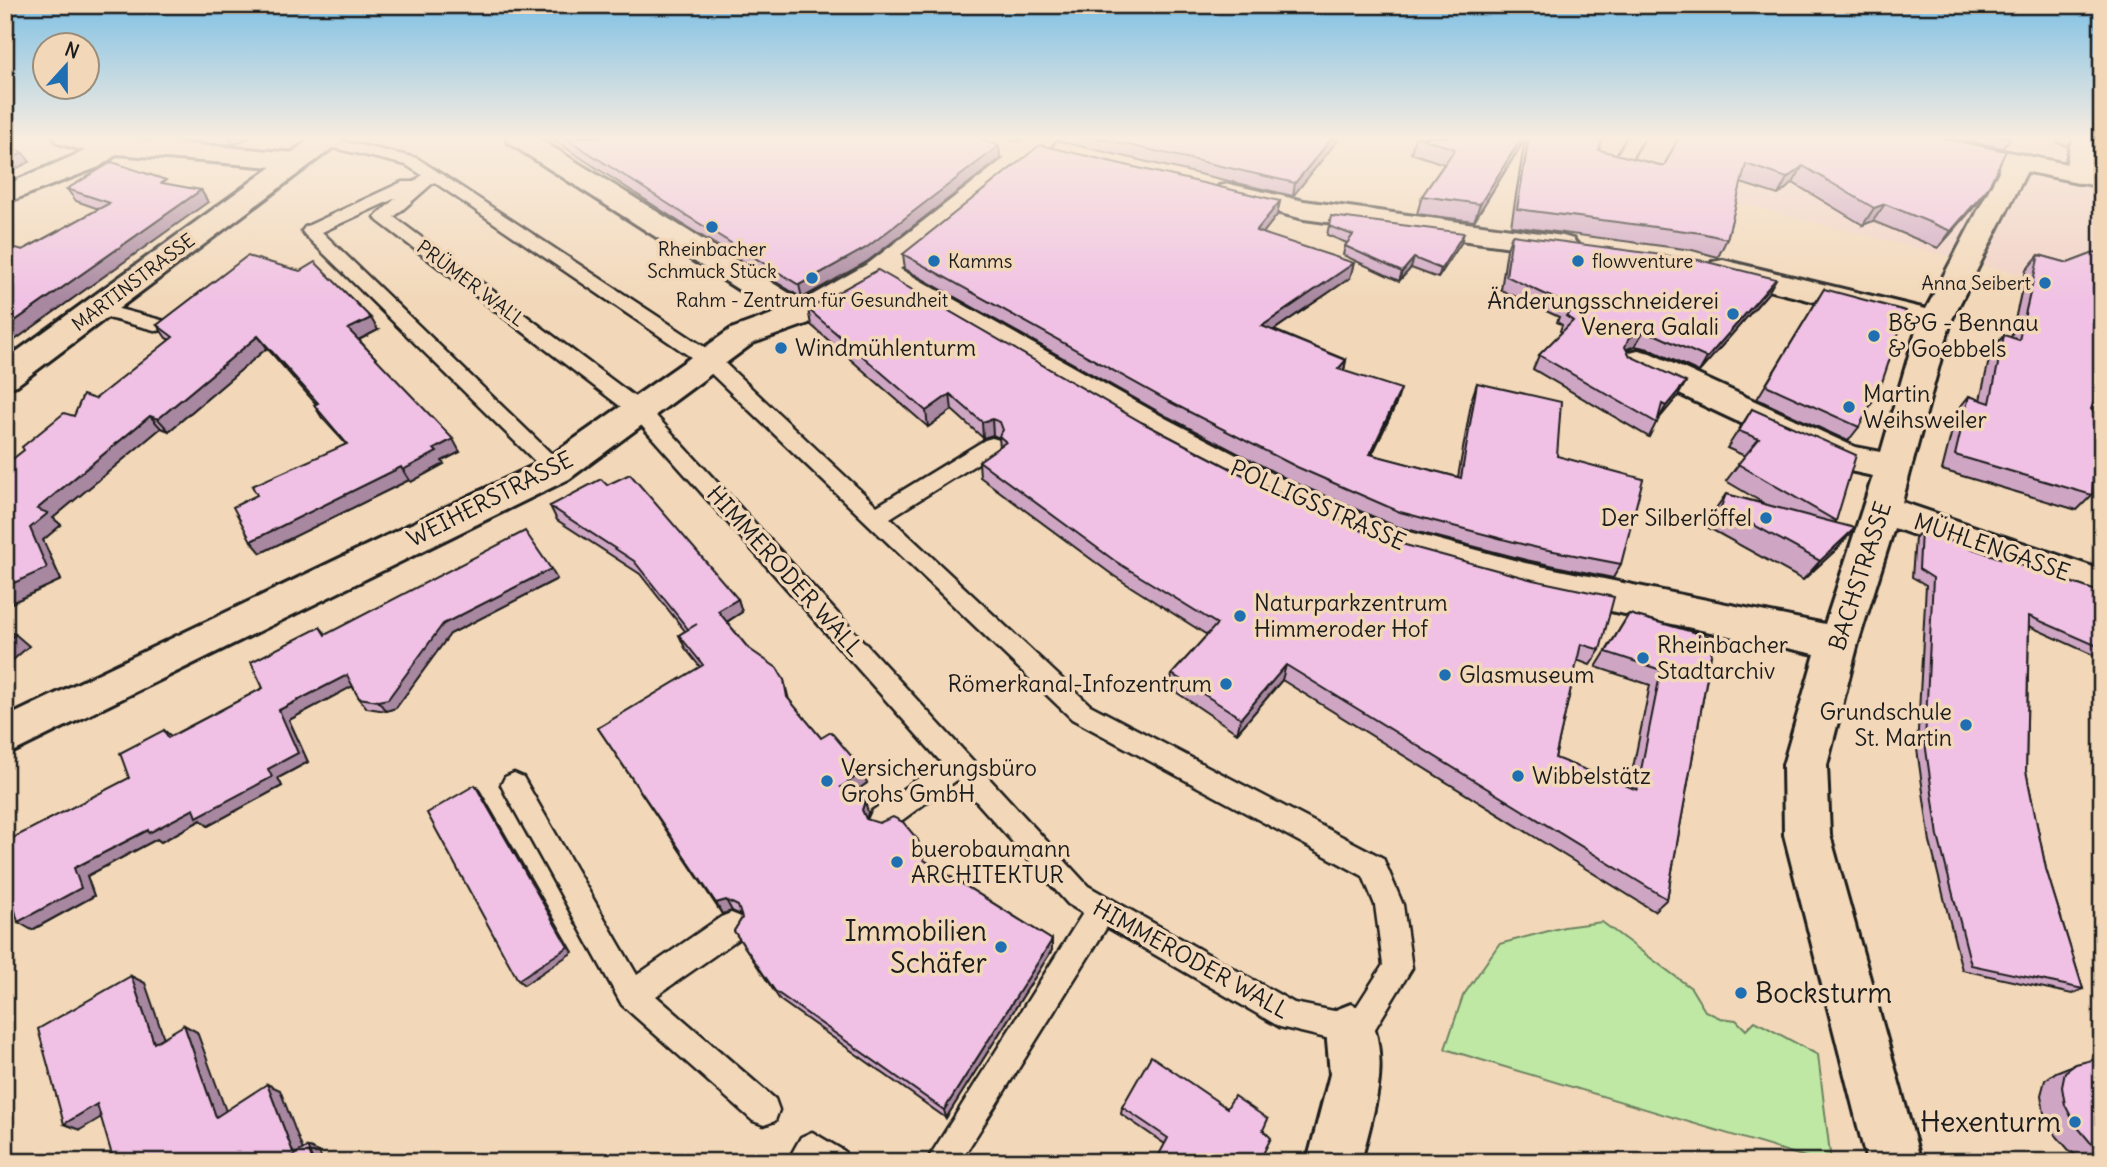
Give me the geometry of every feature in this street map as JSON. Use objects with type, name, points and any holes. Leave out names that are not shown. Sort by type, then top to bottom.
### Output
[{"type":"street","name":"MARTINSTRASSE","points":[[5,377],[255,191]]},
{"type":"street","points":[[606,191],[801,315]]},
{"type":"street","name":"WEIHERSTRASSE","points":[[5,738],[556,470],[708,359],[742,337],[801,315],[890,261],[984,191]]},
{"type":"street","points":[[1224,191],[1304,210],[1359,212],[1591,248]]},
{"type":"street","name":"BACHSTRASSE","points":[[1894,1162],[1807,835],[1805,765],[1838,643],[1882,509],[1935,321],[2002,191]]},
{"type":"street","name":"POLLIGSSTRASSE","points":[[890,261],[1155,428],[1279,493],[1385,540],[1525,578],[1838,643]]},
{"type":"street","points":[[1692,262],[1935,321]]},
{"type":"street","points":[[1636,360],[1848,459],[1894,467]]},
{"type":"street","name":"MÜHLENGASSE","points":[[1882,509],[2102,585]]},
{"type":"street","points":[[1334,1162],[1356,1073],[1351,1030]]},
{"type":"lane","points":[[396,191],[311,232],[556,470]]},
{"type":"lane","name":"PRÜMER WALL","points":[[413,191],[384,217],[640,411]]},
{"type":"lane","points":[[459,191],[708,359],[1081,712],[1373,867],[1389,905],[1398,968],[1363,1022],[1351,1030]]},
{"type":"lane","points":[[96,309],[158,325]]},
{"type":"lane","name":"HIMMERODER WALL","points":[[640,411],[1078,895],[1290,1017],[1351,1030]]},
{"type":"lane","points":[[875,517],[992,445]]},
{"type":"lane","points":[[881,820],[959,764]]},
{"type":"lane","points":[[514,785],[632,995],[764,1110]]},
{"type":"lane","points":[[942,1162],[1102,909]]},
{"type":"lane","points":[[632,995],[731,926]]},
{"type":"lane","points":[[803,1162],[812,1148],[833,1162]]},
{"type":"shaded area","points":[[1692,191],[2102,191],[2102,295]]},
{"type":"green space","points":[[1602,922],[1691,988],[1705,1011],[1720,1018],[1736,1020],[1746,1030],[1755,1021],[1818,1055],[1831,1162],[1822,1162],[1445,1049],[1463,996],[1499,944],[1564,927]]},
{"type":"building","points":[[75,191],[199,191],[5,328],[5,245],[23,250],[110,203]]},
{"type":"building","points":[[649,191],[940,191],[866,248],[799,285]]},
{"type":"building","points":[[982,191],[1239,191],[1280,201],[1256,231],[1354,263],[1262,326],[1346,360],[1338,369],[1401,389],[1370,454],[1461,478],[1477,383],[1561,402],[1557,456],[1643,479],[1621,564],[1533,547],[1400,512],[1297,467],[1170,402],[903,254]]},
{"type":"building","points":[[1425,191],[1488,191],[1480,204],[1422,196]]},
{"type":"building","points":[[1520,191],[1739,191],[1727,239],[1701,233],[1517,209]]},
{"type":"building","points":[[1846,191],[1985,191],[1951,231],[1885,204],[1874,208]]},
{"type":"building","points":[[1331,216],[1464,233],[1441,269],[1414,258],[1402,272],[1345,246],[1353,235],[1329,226]]},
{"type":"building","points":[[1512,235],[1699,260],[1776,279],[1707,358],[1656,335],[1643,332],[1629,337],[1625,347],[1630,356],[1686,382],[1666,406],[1662,404],[1657,423],[1539,355],[1573,321],[1566,316],[1570,312],[1563,308],[1566,304],[1506,276]]},
{"type":"building","points":[[2102,250],[2102,399],[2094,402],[2091,409],[2102,416],[2102,464],[2094,461],[2092,495],[1955,455],[1969,396],[1990,403],[2004,335],[2019,340],[2039,255],[2068,263]]},
{"type":"building","points":[[247,256],[300,271],[315,262],[371,318],[348,329],[453,439],[434,449],[437,452],[403,470],[401,467],[251,541],[233,507],[257,495],[252,486],[347,444],[314,405],[318,403],[258,336],[158,419],[150,416],[37,509],[48,513],[30,528],[47,568],[5,587],[5,465],[24,450],[22,447],[64,413],[74,416],[83,395],[95,399],[173,337],[157,325]]},
{"type":"building","points":[[878,270],[1143,423],[1268,488],[1376,537],[1533,580],[1614,597],[1600,650],[1581,644],[1555,758],[1637,790],[1661,670],[1606,652],[1629,614],[1714,638],[1667,899],[1286,665],[1241,718],[1172,674],[1217,624],[1115,561],[979,461],[1006,442],[999,436],[1003,430],[1000,422],[992,419],[982,422],[950,394],[926,411],[808,309]]},
{"type":"building","points":[[1824,289],[1906,311],[1881,385],[1859,427],[1766,385]]},
{"type":"building","points":[[1752,409],[1856,455],[1836,521],[1738,464],[1759,439],[1739,431]]},
{"type":"building","points":[[630,474],[738,599],[718,611],[748,648],[777,668],[784,680],[787,697],[821,738],[831,732],[864,771],[841,787],[865,801],[862,810],[866,819],[879,823],[893,817],[903,822],[918,840],[924,860],[1052,940],[944,1110],[775,991],[734,931],[742,918],[738,906],[726,900],[716,903],[598,728],[703,665],[679,635],[697,624],[688,629],[634,561],[550,506],[601,479],[607,485]]},
{"type":"building","points":[[1726,494],[1855,528],[1820,561],[1721,507]]},
{"type":"building","points":[[525,531],[551,569],[443,624],[388,699],[378,701],[359,698],[347,675],[279,710],[298,753],[268,769],[272,777],[197,817],[194,809],[74,868],[81,888],[18,922],[5,872],[5,842],[129,778],[120,753],[164,730],[168,738],[263,688],[251,662],[320,627],[325,635]]},
{"type":"building","points":[[1921,531],[2102,593],[2102,648],[2029,616],[2026,771],[2046,869],[2083,989],[1971,965],[1938,836],[1925,742],[1933,578],[1919,569]]},
{"type":"building","points":[[5,631],[15,634],[5,643]]},
{"type":"building","points":[[475,785],[568,947],[518,980],[427,813]]},
{"type":"building","points":[[131,976],[154,1043],[184,1025],[216,1117],[267,1084],[294,1155],[307,1147],[313,1162],[114,1162],[97,1104],[64,1124],[38,1029]]},
{"type":"building","points":[[1151,1056],[1227,1108],[1234,1096],[1268,1119],[1263,1130],[1271,1138],[1259,1162],[1155,1162],[1168,1138],[1122,1107]]},
{"type":"building","points":[[2092,1060],[2102,1062],[2102,1151],[2090,1142],[2075,1124],[2065,1105],[2062,1087],[2065,1072],[2076,1064]]},
{"type":"place","name":"Rheinbacher Schmuck Stück","points":[[712,227]]},
{"type":"place","name":"Kamms","points":[[934,261]]},
{"type":"place","name":"flowventure","points":[[1578,261]]},
{"type":"place","name":"Rahm - Zentrum für Gesundheit","points":[[812,278]]},
{"type":"place","name":"Anna Seibert","points":[[2045,283]]},
{"type":"place","name":"Änderungsschneiderei Venera Galali","points":[[1733,314]]},
{"type":"place","name":"B&G - Bennau & Goebbels","points":[[1874,336]]},
{"type":"place","name":"Windmühlenturm","points":[[781,348]]},
{"type":"place","name":"Martin Weihsweiler","points":[[1849,407]]},
{"type":"place","name":"Der Silberlöffel","points":[[1766,518]]},
{"type":"place","name":"Naturparkzentrum Himmeroder Hof","points":[[1240,616]]},
{"type":"place","name":"Rheinbacher Stadtarchiv","points":[[1643,658]]},
{"type":"place","name":"Glasmuseum","points":[[1445,675]]},
{"type":"place","name":"Römerkanal-Infozentrum","points":[[1226,684]]},
{"type":"place","name":"Grundschule St. Martin","points":[[1966,725]]},
{"type":"place","name":"Wibbelstätz","points":[[1518,776]]},
{"type":"place","name":"Versicherungsbüro Grohs GmbH","points":[[827,781]]},
{"type":"place","name":"buerobaumann ARCHITEKTUR","points":[[897,862]]},
{"type":"place","name":"Immobilien Schäfer","points":[[1001,947]]},
{"type":"place","name":"Bocksturm","points":[[1741,993]]},
{"type":"place","name":"Hexenturm","points":[[2075,1122]]}]
